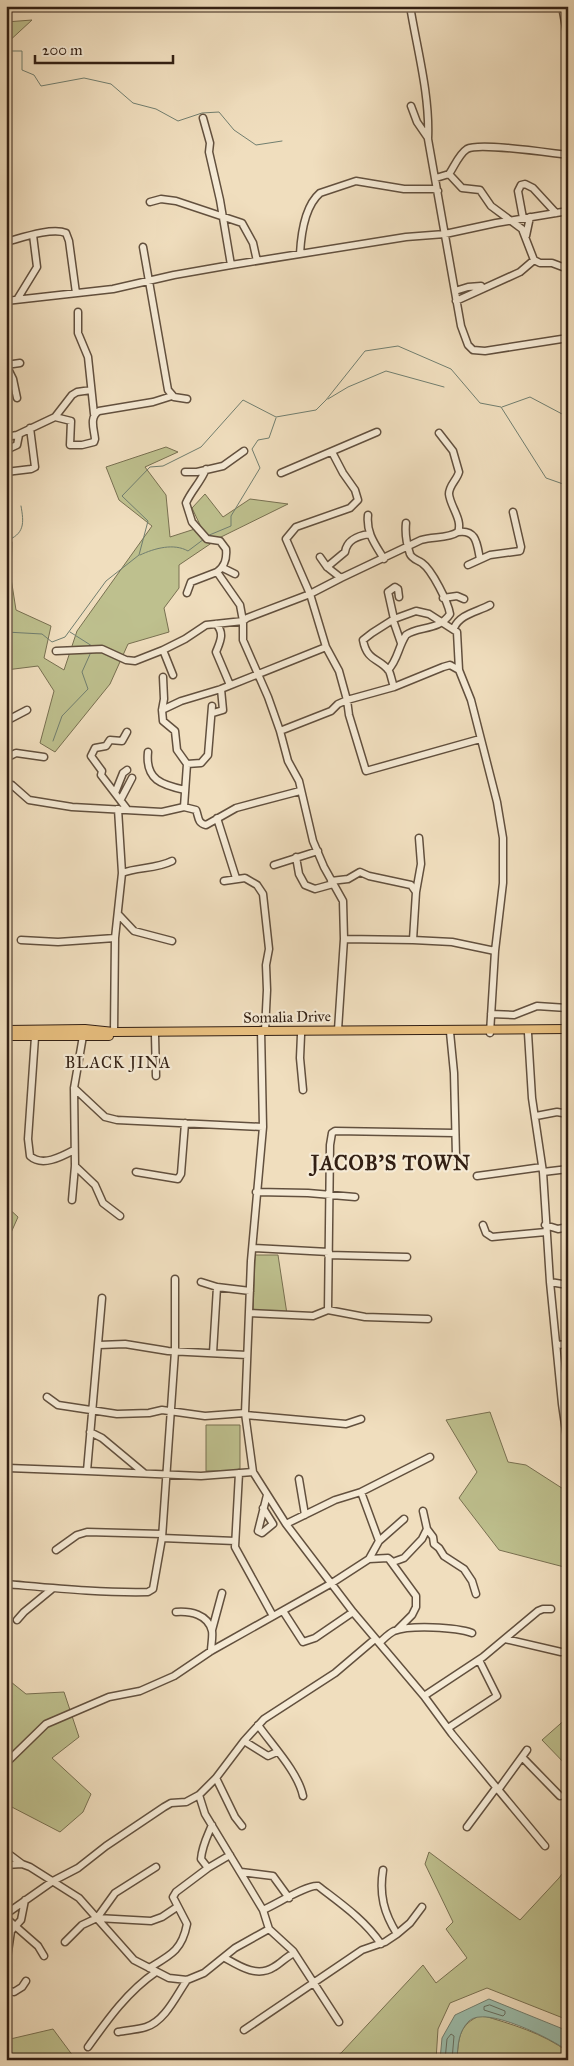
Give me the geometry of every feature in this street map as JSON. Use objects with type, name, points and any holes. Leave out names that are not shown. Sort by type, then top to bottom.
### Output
[{"type":"main road","name":"Somalia Drive","points":[[6,1030],[85,1029],[114,1032],[262,1032],[301,1034],[567,1030]]},
{"type":"main road","name":"Somalia Drive","points":[[6,1036],[155,1035],[338,1030],[528,1033],[567,1030]]},
{"type":"street","points":[[410,6],[428,118],[428,139],[456,292],[456,301],[466,340],[473,350],[485,351],[568,338]]},
{"type":"street","points":[[562,6],[568,40]]},
{"type":"street","points":[[411,106],[428,139]]},
{"type":"street","points":[[203,118],[210,143],[210,158],[231,265]]},
{"type":"street","points":[[436,178],[449,174],[463,153],[469,148],[491,147],[568,154]]},
{"type":"street","points":[[449,174],[462,188],[480,190],[490,204],[521,228],[534,260]]},
{"type":"street","points":[[300,254],[301,240],[307,216],[316,196],[320,193],[356,181],[404,188],[434,189],[438,191]]},
{"type":"street","points":[[526,238],[526,218],[518,191],[521,185],[525,184],[534,188],[556,213]]},
{"type":"street","points":[[150,202],[160,199],[176,201],[239,221],[245,226],[257,261]]},
{"type":"street","points":[[6,301],[18,298],[113,289],[174,275],[231,265],[406,237],[445,234],[568,211]]},
{"type":"street","points":[[6,242],[33,235],[59,231],[66,232],[76,293]]},
{"type":"street","points":[[18,298],[37,267],[33,235]]},
{"type":"street","points":[[143,247],[168,390],[172,396]]},
{"type":"street","points":[[534,260],[568,269]]},
{"type":"street","points":[[456,301],[520,272],[534,260]]},
{"type":"street","points":[[456,292],[468,287],[488,285]]},
{"type":"street","points":[[55,417],[71,421],[69,441],[73,446],[94,442],[94,414],[88,357],[78,333],[78,312]]},
{"type":"street","points":[[18,398],[14,379],[6,365],[20,363]]},
{"type":"street","points":[[6,437],[19,434],[55,417],[76,392],[91,390]]},
{"type":"street","points":[[94,414],[111,409],[153,402],[172,396],[187,399]]},
{"type":"street","points":[[6,472],[31,470],[35,467],[30,428]]},
{"type":"street","points":[[281,473],[377,432]]},
{"type":"street","points":[[439,433],[452,451],[459,472],[450,490],[451,501],[460,527],[458,532]]},
{"type":"street","points":[[6,450],[17,445],[19,434]]},
{"type":"street","points":[[186,472],[197,472],[228,463],[240,452],[244,451]]},
{"type":"street","points":[[332,452],[342,473],[355,490],[358,500],[350,508],[296,527],[286,539],[310,594],[326,647],[339,671],[347,700],[349,716],[366,771],[480,739]]},
{"type":"street","points":[[206,469],[186,503],[192,522],[207,539],[220,541],[226,549],[227,554],[220,570]]},
{"type":"street","points":[[468,565],[490,555],[516,552],[521,549],[513,512]]},
{"type":"street","points":[[368,515],[367,526],[369,534],[384,559]]},
{"type":"street","points":[[388,670],[395,662],[396,653],[401,643],[410,632],[428,629],[450,614],[435,579],[423,564],[410,553],[410,546],[406,536],[406,523]]},
{"type":"street","points":[[56,650],[107,650],[130,661],[145,658],[185,639],[203,627],[243,621],[260,612],[310,594],[421,540],[433,536],[448,536],[458,532],[468,532],[475,538],[480,559]]},
{"type":"street","points":[[327,567],[345,552],[346,546],[353,539],[369,534]]},
{"type":"street","points":[[320,557],[327,567],[341,578]]},
{"type":"street","points":[[220,570],[240,605],[243,621],[243,640],[259,674],[280,731],[285,754],[299,782],[318,851],[343,901],[344,939],[338,1030]]},
{"type":"street","points":[[187,593],[191,582],[220,570],[235,574]]},
{"type":"street","points":[[399,596],[398,589],[396,588],[388,592],[393,619],[401,643]]},
{"type":"street","points":[[443,598],[457,596],[464,599]]},
{"type":"street","points":[[454,628],[457,620],[490,606]]},
{"type":"street","points":[[394,687],[388,670],[372,659],[364,647],[364,640],[393,619],[416,611],[429,614],[440,622],[454,628],[458,637],[456,648],[459,670],[471,700],[497,802],[503,838],[503,883],[495,951],[490,1031]]},
{"type":"street","points":[[216,624],[221,631],[221,640],[216,652],[230,685]]},
{"type":"street","points":[[162,710],[181,701],[221,690],[326,647]]},
{"type":"street","points":[[163,650],[173,674]]},
{"type":"street","points":[[280,731],[331,711],[338,704],[347,700],[394,687],[450,665],[459,670]]},
{"type":"street","points":[[163,677],[163,721],[175,731],[177,750],[187,764],[184,807]]},
{"type":"street","points":[[187,764],[201,763],[208,755],[212,710],[223,710],[221,690]]},
{"type":"street","points":[[6,721],[27,710]]},
{"type":"street","points":[[127,732],[122,742],[110,740],[106,746],[95,748],[91,756],[102,771],[101,775],[127,809]]},
{"type":"street","points":[[6,758],[10,754],[20,752],[44,757]]},
{"type":"street","points":[[148,752],[150,771],[153,777],[160,782],[185,790]]},
{"type":"street","points":[[115,793],[123,773],[127,770]]},
{"type":"street","points":[[121,799],[132,778]]},
{"type":"street","points":[[6,783],[12,785],[29,800],[72,807],[162,812],[184,807],[196,810],[199,821],[202,824],[206,824],[236,808],[300,791]]},
{"type":"street","points":[[114,1032],[115,938],[122,873],[118,809]]},
{"type":"street","points":[[218,818],[236,878]]},
{"type":"street","points":[[413,940],[416,892],[421,864],[418,838]]},
{"type":"street","points":[[274,865],[318,851]]},
{"type":"street","points":[[296,857],[299,874],[305,885],[315,889],[332,882],[348,879],[360,872],[369,876],[407,883],[416,892]]},
{"type":"street","points":[[122,873],[139,868],[160,866],[172,861]]},
{"type":"street","points":[[224,880],[245,878],[253,882],[264,894],[269,949],[266,965],[267,990],[262,1032],[263,1127],[256,1192],[247,1355],[246,1426],[253,1472],[286,1524],[353,1612],[424,1696],[497,1789],[545,1846]]},
{"type":"street","points":[[118,914],[134,931],[172,942]]},
{"type":"street","points":[[22,940],[58,942],[115,938]]},
{"type":"street","points":[[344,939],[452,942],[495,951]]},
{"type":"street","points":[[567,1030],[568,998]]},
{"type":"street","points":[[491,1014],[514,1015],[537,1006],[567,1008]]},
{"type":"street","points":[[450,1032],[454,1074],[456,1156]]},
{"type":"street","points":[[528,1033],[532,1098],[542,1170],[550,1282],[565,1404],[568,1445]]},
{"type":"street","points":[[301,1034],[302,1090]]},
{"type":"street","points":[[155,1035],[156,1076]]},
{"type":"street","points":[[72,1200],[75,1166],[74,1088],[83,1036]]},
{"type":"street","points":[[34,1037],[28,1139],[30,1156],[37,1161],[48,1161],[74,1150]]},
{"type":"street","points":[[74,1088],[105,1117],[117,1120],[263,1127]]},
{"type":"street","points":[[536,1116],[557,1112],[568,1114]]},
{"type":"street","points":[[136,1172],[178,1179],[181,1174],[185,1123]]},
{"type":"street","points":[[328,1310],[330,1145],[331,1137],[335,1131],[455,1133]]},
{"type":"street","points":[[75,1166],[95,1186],[103,1202],[120,1216]]},
{"type":"street","points":[[477,1176],[542,1170],[568,1170]]},
{"type":"street","points":[[256,1192],[308,1193],[355,1197]]},
{"type":"street","points":[[483,1225],[486,1233],[492,1237],[546,1232]]},
{"type":"street","points":[[546,1225],[558,1229],[568,1227]]},
{"type":"street","points":[[253,1248],[407,1257]]},
{"type":"street","points":[[6,1584],[52,1588],[151,1591],[155,1584],[162,1536],[175,1351],[175,1279]]},
{"type":"street","points":[[200,1282],[218,1287],[250,1291]]},
{"type":"street","points":[[550,1282],[568,1285]]},
{"type":"street","points":[[213,1353],[218,1287]]},
{"type":"street","points":[[87,1471],[102,1298]]},
{"type":"street","points":[[249,1313],[304,1316],[322,1314],[328,1310],[365,1317],[428,1319]]},
{"type":"street","points":[[99,1345],[125,1344],[175,1351],[247,1355]]},
{"type":"street","points":[[557,1345],[568,1344]]},
{"type":"street","points":[[47,1397],[58,1405],[117,1414],[170,1410],[205,1416],[246,1414],[346,1424],[361,1419]]},
{"type":"street","points":[[90,1432],[102,1438],[145,1473]]},
{"type":"street","points":[[286,1524],[335,1500],[361,1492],[430,1457]]},
{"type":"street","points":[[129,1460],[129,1472]]},
{"type":"street","points":[[8,1468],[201,1476],[253,1472]]},
{"type":"street","points":[[239,1473],[235,1541],[238,1553],[273,1616]]},
{"type":"street","points":[[299,1479],[305,1516]]},
{"type":"street","points":[[361,1492],[380,1541]]},
{"type":"street","points":[[263,1508],[267,1495]]},
{"type":"street","points":[[423,1511],[427,1529],[433,1536],[434,1544],[444,1556],[464,1569],[476,1594]]},
{"type":"street","points":[[6,1763],[46,1724],[108,1698],[147,1688],[174,1676],[211,1652],[332,1583],[369,1559],[380,1541],[404,1519]]},
{"type":"street","points":[[369,1559],[388,1558],[392,1562],[404,1558],[422,1538],[427,1529]]},
{"type":"street","points":[[56,1550],[86,1532],[235,1541]]},
{"type":"street","points":[[44,1956],[38,1946],[14,1926],[6,1916],[25,1900],[78,1868],[106,1846],[164,1807],[171,1803],[186,1802],[199,1795],[216,1778],[244,1741],[264,1719],[335,1673],[377,1641],[396,1630],[412,1615],[416,1607],[416,1596],[388,1558]]},
{"type":"street","points":[[17,1620],[52,1588]]},
{"type":"street","points":[[211,1652],[212,1630],[222,1593]]},
{"type":"street","points":[[424,1696],[478,1660],[538,1611],[551,1609]]},
{"type":"street","points":[[176,1612],[186,1611],[200,1615],[212,1630]]},
{"type":"street","points":[[283,1611],[303,1642],[315,1638],[353,1612]]},
{"type":"street","points":[[396,1630],[432,1628],[461,1630],[472,1634]]},
{"type":"street","points":[[504,1640],[561,1652]]},
{"type":"street","points":[[448,1728],[497,1696],[478,1660]]},
{"type":"street","points":[[258,1725],[286,1760],[303,1796]]},
{"type":"street","points":[[244,1741],[268,1756],[278,1752]]},
{"type":"street","points":[[467,1827],[527,1750]]},
{"type":"street","points":[[522,1757],[560,1796]]},
{"type":"street","points":[[216,1778],[235,1817],[242,1826]]},
{"type":"street","points":[[199,1795],[205,1814],[263,1910],[269,1929],[294,1953],[339,2022]]},
{"type":"street","points":[[208,1868],[200,1859],[212,1825]]},
{"type":"street","points":[[6,1852],[22,1864],[79,1898],[134,1960],[169,1978],[187,1980],[204,1974],[235,1948],[269,1929]]},
{"type":"street","points":[[150,1968],[172,1954],[182,1942],[187,1924],[173,1897],[176,1892],[208,1868],[230,1855]]},
{"type":"street","points":[[6,1865],[22,1864]]},
{"type":"street","points":[[97,1918],[115,1893],[156,1866]]},
{"type":"street","points":[[383,1870],[380,1884],[383,1904],[397,1934]]},
{"type":"street","points":[[240,1872],[273,1876],[288,1898]]},
{"type":"street","points":[[263,1910],[307,1887],[318,1886],[362,1921],[381,1944]]},
{"type":"street","points":[[6,1965],[11,1931],[20,1920],[25,1900]]},
{"type":"street","points":[[65,1942],[82,1925],[97,1918],[151,1921],[162,1917],[177,1906]]},
{"type":"street","points":[[244,2030],[362,1950],[381,1944],[397,1934],[410,1923],[422,1907]]},
{"type":"street","points":[[225,1958],[245,1969],[263,1971],[273,1968],[294,1953]]},
{"type":"street","points":[[88,2047],[122,2002],[156,1972]]},
{"type":"street","points":[[118,2032],[146,2027],[154,2023],[162,2016],[187,1980]]},
{"type":"street","points":[[6,1990],[14,1992],[22,1987],[26,1981]]},
{"type":"green space","points":[[32,20],[6,44],[6,22]]},
{"type":"green space","points":[[166,447],[178,452],[145,467],[166,495],[170,537],[201,527],[192,508],[205,494],[223,517],[250,499],[288,504],[219,538],[179,565],[179,588],[164,608],[169,632],[128,644],[110,684],[55,752],[40,743],[54,691],[38,666],[6,670],[6,533],[12,542],[11,578],[16,610],[51,626],[44,658],[64,670],[77,631],[152,526],[119,500],[106,467]]},
{"type":"green space","points":[[6,1206],[18,1217],[6,1244]]},
{"type":"green space","points":[[255,1255],[278,1255],[287,1314],[253,1312]]},
{"type":"green space","points":[[490,1412],[508,1462],[526,1465],[568,1492],[568,1568],[499,1550],[459,1498],[477,1472],[446,1420]]},
{"type":"green space","points":[[206,1425],[240,1425],[240,1471],[206,1471]]},
{"type":"green space","points":[[6,1678],[26,1694],[64,1692],[79,1737],[52,1758],[91,1794],[83,1812],[60,1832],[6,1804]]},
{"type":"green space","points":[[568,1717],[568,1767],[542,1740]]},
{"type":"green space","points":[[429,1852],[520,1920],[568,1866],[568,2020],[487,1988],[450,2003],[438,2029],[436,2060],[333,2060],[423,1965],[436,1983],[467,1958],[446,1929],[453,1922],[425,1864]]},
{"type":"green space","points":[[481,2015],[548,2039],[568,2052],[568,2060],[459,2060],[457,2057],[458,2043],[464,2027]]},
{"type":"green space","points":[[53,2029],[76,2060],[6,2060],[6,2040]]},
{"type":"water","points":[[489,1999],[568,2031],[568,2051],[534,2032],[503,2020],[477,2017],[465,2025],[459,2039],[457,2060],[440,2060],[442,2038],[455,2015]]},
{"type":"waterway","points":[[6,46],[8,51],[22,51],[22,70],[34,75],[41,86],[84,78],[111,84],[133,103],[156,109],[178,121],[202,113],[219,112],[234,130],[256,145],[282,141]]},
{"type":"waterway","points":[[6,632],[42,634],[52,642],[65,637],[106,581],[139,555],[148,521],[122,496],[150,467],[163,466],[201,447],[243,400],[276,417],[316,410],[365,351],[398,346],[451,369],[480,403],[501,407],[546,478],[566,485],[568,504]]},
{"type":"waterway","points":[[328,399],[348,387],[386,371],[444,387]]},
{"type":"waterway","points":[[502,407],[530,397],[564,415],[568,415]]},
{"type":"waterway","points":[[207,536],[231,526],[231,516],[260,468],[252,449],[258,440],[269,438],[276,418]]},
{"type":"waterway","points":[[6,541],[17,535],[22,527],[21,506]]},
{"type":"waterway","points":[[140,555],[164,547],[177,547],[188,551],[204,539]]},
{"type":"waterway","points":[[70,632],[92,646]]},
{"type":"waterway","points":[[53,741],[62,716],[88,689],[82,672],[91,652]]},
{"type":"district","name":"BLACK JINA","points":[[118,1062]]},
{"type":"district","name":"JACOB'S TOWN","points":[[391,1163]]}]
